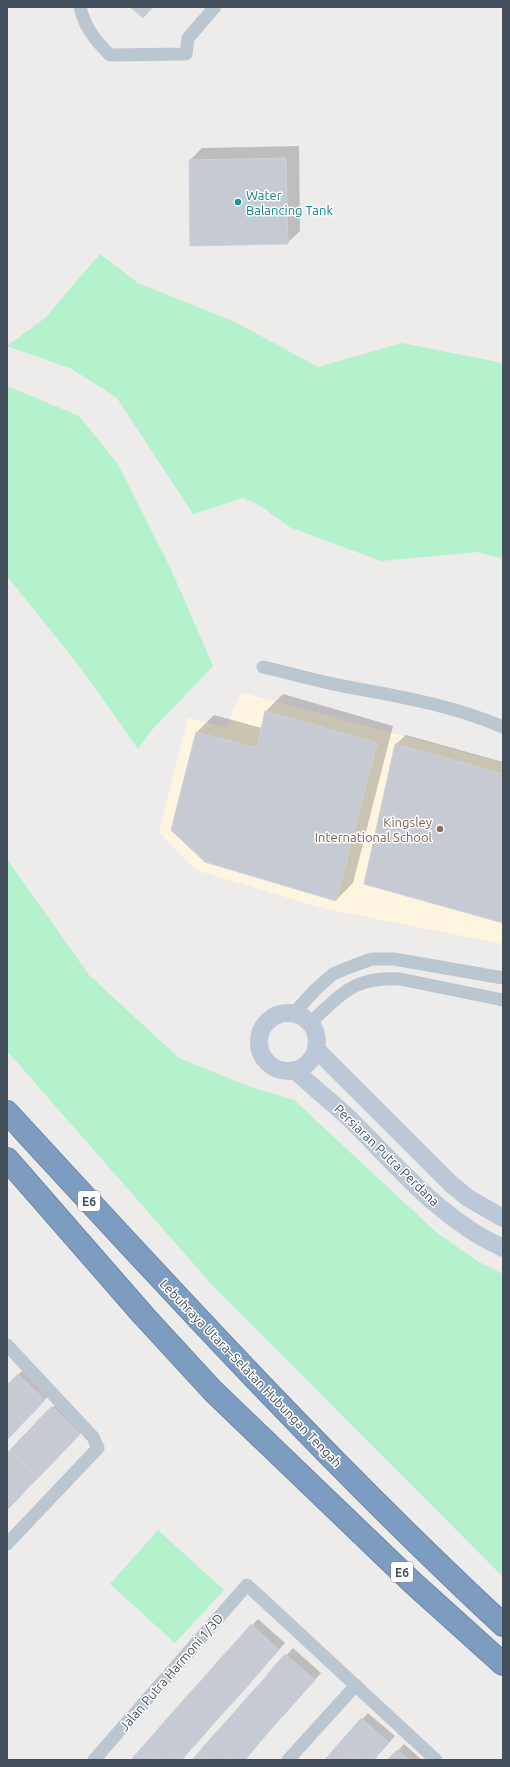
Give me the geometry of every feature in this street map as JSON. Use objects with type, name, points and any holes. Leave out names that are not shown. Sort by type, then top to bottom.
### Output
[{"type":"highway","name":"Lebuhraya Utara–Selatan Hubungan Tengah","points":[[7,1112],[171,1290],[329,1455],[440,1567],[503,1625]]},
{"type":"highway","name":"E6","points":[[7,1159],[144,1316],[213,1391],[413,1583],[503,1664]]},
{"type":"main road","points":[[294,1013],[303,1017],[310,1023],[315,1031],[317,1040],[316,1049],[308,1062],[295,1070],[285,1071],[272,1066],[262,1055],[259,1046],[262,1029],[266,1023],[278,1014],[294,1013]]},
{"type":"main road","name":"Persiaran Putra Perdana","points":[[316,1049],[451,1184],[468,1198],[503,1218]]},
{"type":"main road","name":"Persiaran Putra Perdana","points":[[295,1070],[333,1102],[415,1186],[465,1227],[503,1248]]},
{"type":"street","points":[[80,7],[87,28],[96,42],[110,55],[186,54],[188,38],[215,7]]},
{"type":"street","points":[[263,667],[342,686],[388,693],[481,717],[503,727]]},
{"type":"street","points":[[294,1013],[315,990],[333,974],[372,959],[394,959],[503,978]]},
{"type":"street","points":[[310,1023],[349,988],[383,978],[400,979],[503,1000]]},
{"type":"street","points":[[7,1345],[93,1437],[98,1448],[7,1544]]},
{"type":"street","name":"Jalan Putra Harmoni 1/3D","points":[[94,1760],[247,1585],[356,1685]]},
{"type":"street","points":[[288,1760],[356,1685],[436,1760]]},
{"type":"shaded area","points":[[240,692],[503,763],[503,944],[326,909],[196,870],[159,832],[188,718],[227,728]]},
{"type":"green space","points":[[100,254],[138,283],[235,322],[318,367],[402,343],[503,363],[503,559],[478,552],[381,561],[289,527],[261,506],[243,498],[193,514],[117,398],[72,369],[7,346],[45,318]]},
{"type":"green space","points":[[7,386],[79,416],[117,463],[170,567],[213,666],[152,730],[138,749],[80,667],[7,576]]},
{"type":"green space","points":[[7,859],[89,975],[179,1058],[251,1087],[294,1100],[436,1232],[477,1261],[503,1274],[503,1577],[214,1287],[7,1051]]},
{"type":"green space","points":[[158,1530],[224,1590],[175,1643],[110,1584]]},
{"type":"building","points":[[130,7],[153,7],[143,18]]},
{"type":"building","name":"Water Balancing Tank","points":[[286,158],[288,244],[190,246],[189,160]]},
{"type":"building","points":[[265,711],[377,743],[336,901],[205,862],[171,830],[196,732],[257,748]]},
{"type":"building","name":"Kingsley International School","points":[[395,744],[503,774],[503,923],[364,884]]},
{"type":"building","points":[[18,1374],[45,1400],[35,1411],[7,1385]]},
{"type":"building","points":[[7,1385],[35,1411],[24,1422],[7,1406]]},
{"type":"building","points":[[7,1406],[24,1422],[14,1433],[7,1427]]},
{"type":"building","points":[[52,1406],[80,1434],[70,1445],[41,1417]]},
{"type":"building","points":[[41,1417],[70,1445],[59,1456],[31,1428]]},
{"type":"building","points":[[7,1427],[14,1433],[7,1440]]},
{"type":"building","points":[[31,1428],[59,1456],[49,1467],[20,1439]]},
{"type":"building","points":[[20,1439],[49,1467],[38,1478],[10,1450]]},
{"type":"building","points":[[10,1450],[38,1478],[27,1489],[7,1469],[7,1453]]},
{"type":"building","points":[[7,1469],[27,1489],[17,1500],[7,1491]]},
{"type":"building","points":[[7,1491],[17,1500],[7,1510]]},
{"type":"building","points":[[251,1624],[279,1650],[268,1662],[240,1637]]},
{"type":"building","points":[[240,1637],[268,1662],[258,1674],[229,1649]]},
{"type":"building","points":[[229,1649],[258,1674],[247,1687],[218,1661]]},
{"type":"building","points":[[285,1654],[315,1680],[304,1692],[274,1666]]},
{"type":"building","points":[[218,1661],[247,1687],[236,1699],[207,1674]]},
{"type":"building","points":[[274,1666],[304,1692],[293,1705],[264,1679]]},
{"type":"building","points":[[207,1674],[236,1699],[225,1711],[196,1686]]},
{"type":"building","points":[[264,1679],[293,1705],[282,1717],[253,1691]]},
{"type":"building","points":[[196,1686],[225,1711],[214,1723],[185,1698]]},
{"type":"building","points":[[253,1691],[282,1717],[271,1729],[242,1703]]},
{"type":"building","points":[[185,1698],[214,1723],[203,1736],[174,1711]]},
{"type":"building","points":[[242,1703],[271,1729],[260,1742],[231,1716]]},
{"type":"building","points":[[174,1711],[203,1736],[192,1748],[163,1723]]},
{"type":"building","points":[[231,1716],[260,1742],[250,1754],[220,1728]]},
{"type":"building","points":[[361,1718],[389,1743],[378,1755],[350,1731]]},
{"type":"building","points":[[163,1723],[192,1748],[182,1760],[153,1735]]},
{"type":"building","points":[[220,1728],[250,1754],[245,1760],[231,1760],[209,1740]]},
{"type":"building","points":[[350,1731],[378,1755],[374,1760],[358,1760],[339,1743]]},
{"type":"building","points":[[153,1735],[181,1760],[156,1760],[142,1747]]},
{"type":"building","points":[[209,1740],[231,1760],[206,1760],[198,1753]]},
{"type":"building","points":[[339,1743],[358,1760],[333,1760],[328,1756]]},
{"type":"building","points":[[142,1747],[156,1760],[131,1760]]},
{"type":"building","points":[[397,1750],[409,1760],[387,1760]]},
{"type":"building","points":[[198,1753],[206,1760],[192,1760]]},
{"type":"building","points":[[328,1756],[333,1760],[324,1760]]},
{"type":"place","name":"Water Balancing Tank","points":[[238,202]]},
{"type":"place","name":"Kingsley International School","points":[[440,829]]}]
